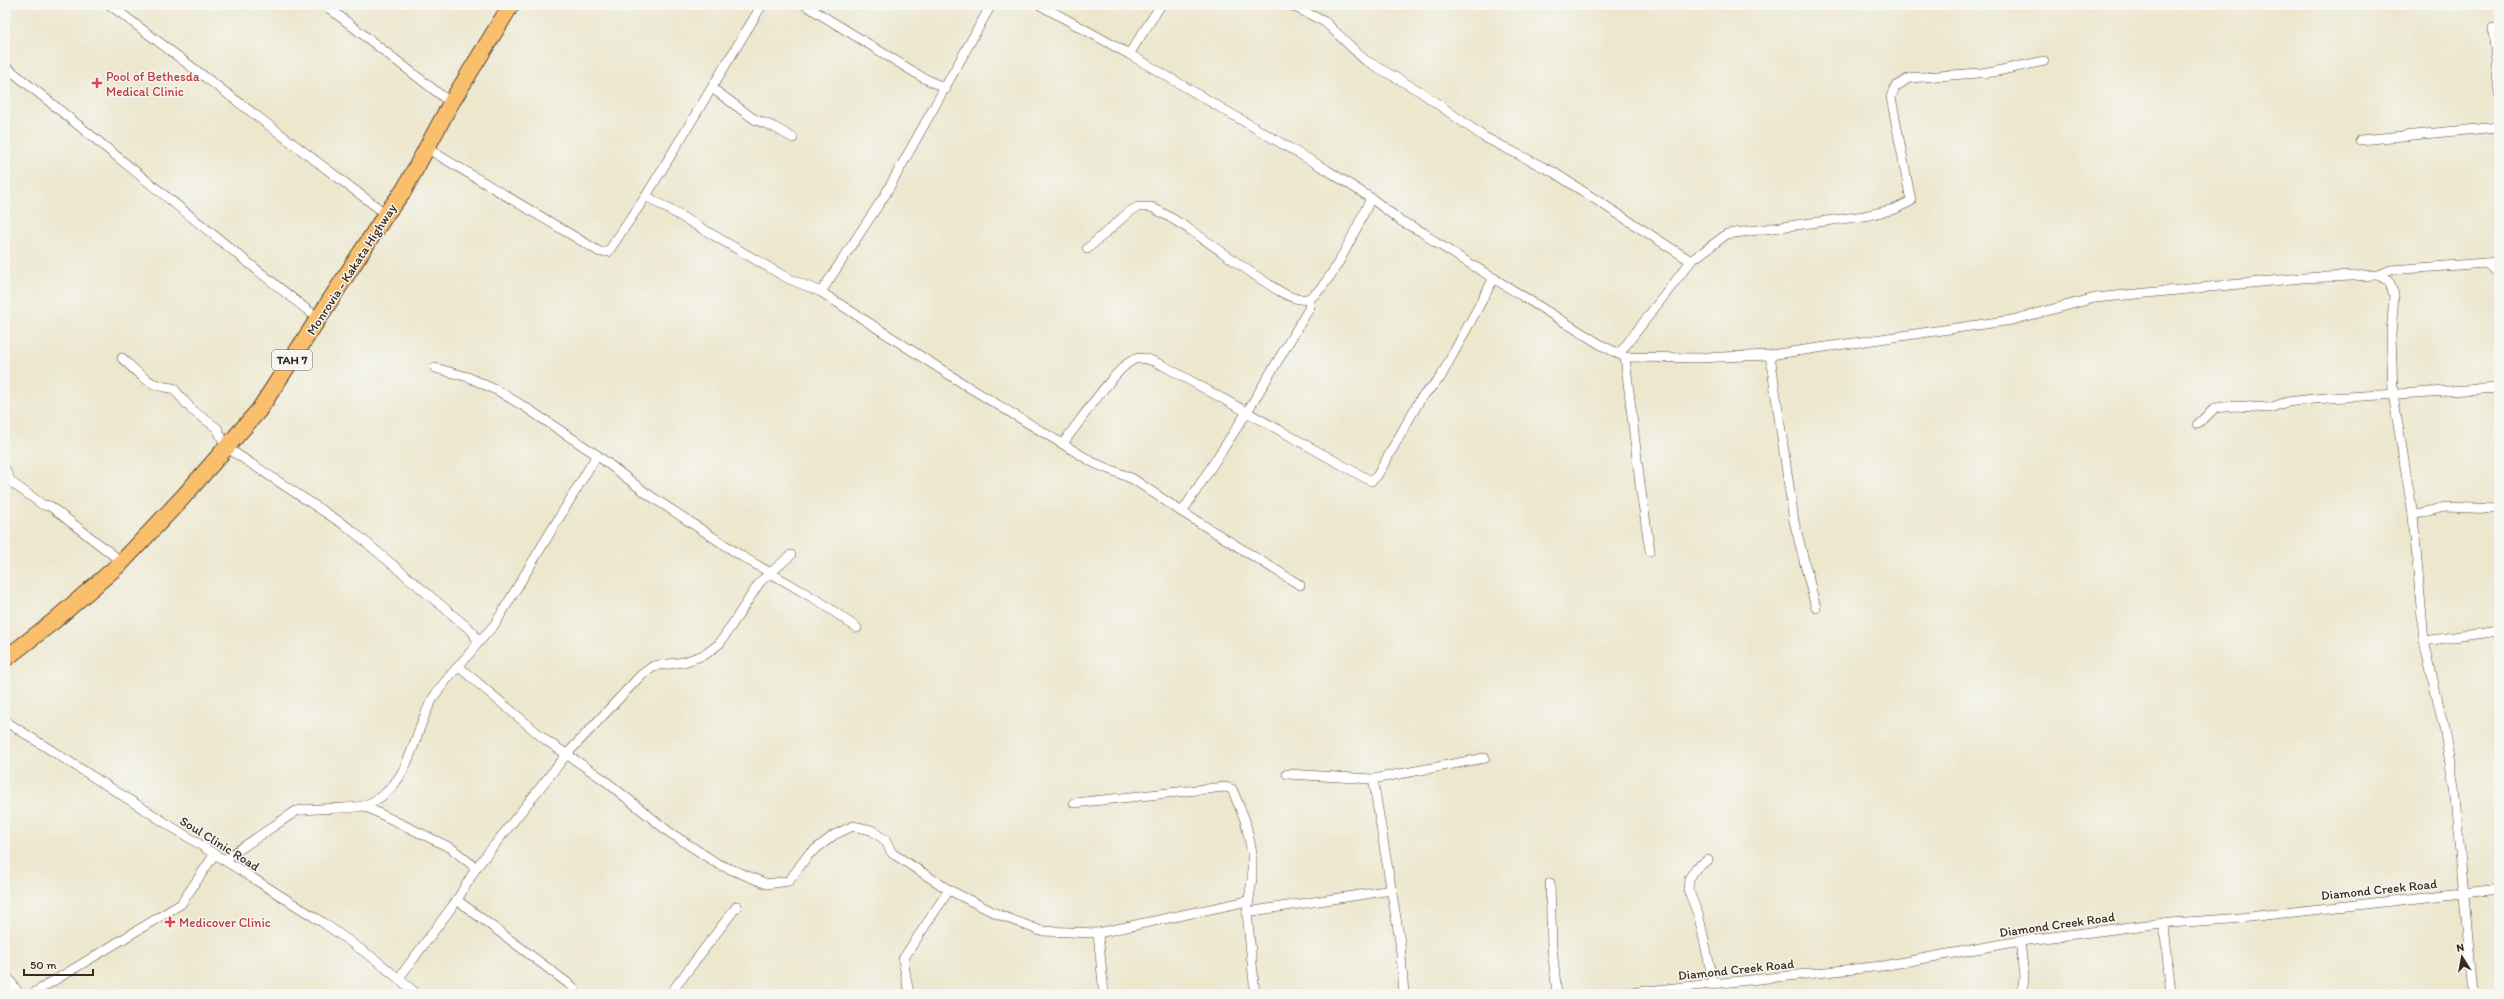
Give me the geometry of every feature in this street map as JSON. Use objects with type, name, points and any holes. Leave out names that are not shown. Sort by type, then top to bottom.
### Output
[{"type":"highway","name":"Monrovia - Kakata Highway","points":[[5,659],[54,621],[122,562],[259,410],[320,319],[386,214],[404,190],[428,149],[451,103],[510,5]]},
{"type":"street","points":[[110,5],[386,214]]},
{"type":"street","points":[[325,5],[451,103]]},
{"type":"street","points":[[428,149],[604,253],[608,252],[646,196],[762,5]]},
{"type":"street","points":[[805,5],[946,89]]},
{"type":"street","points":[[821,292],[885,195],[946,89],[975,32],[991,5]]},
{"type":"street","points":[[1040,5],[1129,54],[1328,170],[1371,198],[1401,221],[1424,233],[1435,242],[1622,355],[1663,358],[1770,355],[2012,320],[2095,298],[2302,278],[2378,275],[2391,270],[2499,262]]},
{"type":"street","points":[[1129,54],[1161,5]]},
{"type":"street","points":[[1291,5],[1325,22],[1365,60],[1421,92],[1484,137],[1553,172],[1691,262]]},
{"type":"street","points":[[2493,28],[2499,93]]},
{"type":"street","points":[[1650,551],[1622,355],[1691,262],[1727,234],[1864,216],[1905,205],[1911,201],[1891,97],[1895,87],[1909,78],[1993,72],[2044,61]]},
{"type":"street","points":[[5,66],[156,186],[202,228],[320,319]]},
{"type":"street","points":[[712,88],[754,119],[792,138]]},
{"type":"street","points":[[2360,140],[2499,127]]},
{"type":"street","points":[[646,196],[787,278],[821,292],[970,388],[1094,463],[1133,479],[1182,512],[1300,585]]},
{"type":"street","points":[[1087,249],[1129,212],[1138,207],[1151,207],[1220,249],[1282,292],[1297,298],[1308,299],[1327,281],[1371,198]]},
{"type":"street","points":[[2486,263],[2499,274]]},
{"type":"street","points":[[2378,275],[2389,281],[2394,295],[2391,334],[2393,394],[2413,515],[2424,641],[2444,728],[2454,787],[2465,893],[2473,994]]},
{"type":"street","points":[[1063,444],[1118,371],[1134,359],[1144,358],[1164,366],[1371,481],[1380,471],[1421,398],[1440,378],[1494,278]]},
{"type":"street","points":[[1182,512],[1247,412],[1310,308],[1308,299]]},
{"type":"street","points":[[1770,355],[1794,521],[1816,608]]},
{"type":"street","points":[[122,358],[147,381],[159,387],[173,388],[192,410],[217,428],[226,448],[349,528],[473,632],[478,643]]},
{"type":"street","points":[[435,368],[468,377],[498,391],[597,455],[646,493],[768,572],[822,603],[857,628]]},
{"type":"street","points":[[2198,424],[2215,408],[2236,406],[2269,408],[2287,402],[2313,399],[2499,388]]},
{"type":"street","points":[[224,860],[296,810],[364,806],[378,799],[402,774],[432,700],[498,618],[597,455]]},
{"type":"street","points":[[5,469],[11,482],[42,505],[50,506],[122,562]]},
{"type":"street","points":[[2413,515],[2445,507],[2499,508]]},
{"type":"street","points":[[399,978],[457,900],[476,868],[567,754],[653,666],[684,662],[706,654],[720,642],[742,606],[768,572],[790,555]]},
{"type":"street","points":[[2424,641],[2499,631]]},
{"type":"street","points":[[459,667],[547,741],[603,779],[670,832],[718,864],[767,884],[789,881],[808,855],[834,835],[853,826],[871,830],[885,840],[892,853],[948,890],[997,914],[1041,931],[1098,933],[1248,901]]},
{"type":"street","name":"Soul Clinic Road","points":[[5,721],[214,855],[322,922],[399,978],[417,994]]},
{"type":"street","points":[[1287,774],[1373,779],[1485,758]]},
{"type":"street","points":[[1373,779],[1400,942],[1404,994]]},
{"type":"street","points":[[1074,803],[1225,787],[1232,789],[1245,820],[1252,852],[1252,879],[1247,912],[1255,994]]},
{"type":"street","points":[[364,806],[451,848],[476,868]]},
{"type":"street","points":[[32,994],[181,904],[214,855]]},
{"type":"street","points":[[1708,860],[1696,868],[1689,879],[1688,888],[1698,917],[1714,985]]},
{"type":"street","points":[[1550,883],[1552,948],[1557,994]]},
{"type":"street","name":"Diamond Creek Road","points":[[1619,994],[1882,966],[2020,941],[2499,889]]},
{"type":"street","points":[[909,994],[903,959],[948,890]]},
{"type":"street","points":[[1247,912],[1392,890]]},
{"type":"street","points":[[457,900],[573,987],[573,994]]},
{"type":"street","points":[[670,994],[737,906]]},
{"type":"street","points":[[2164,925],[2171,994]]},
{"type":"street","points":[[1098,933],[1104,994]]},
{"type":"street","points":[[2020,941],[2024,978],[2022,994]]},
{"type":"street","points":[[5,973],[19,994]]},
{"type":"place","name":"Pool of Bethesda Medical Clinic","points":[[97,83]]},
{"type":"place","name":"Medicover Clinic","points":[[170,922]]}]
